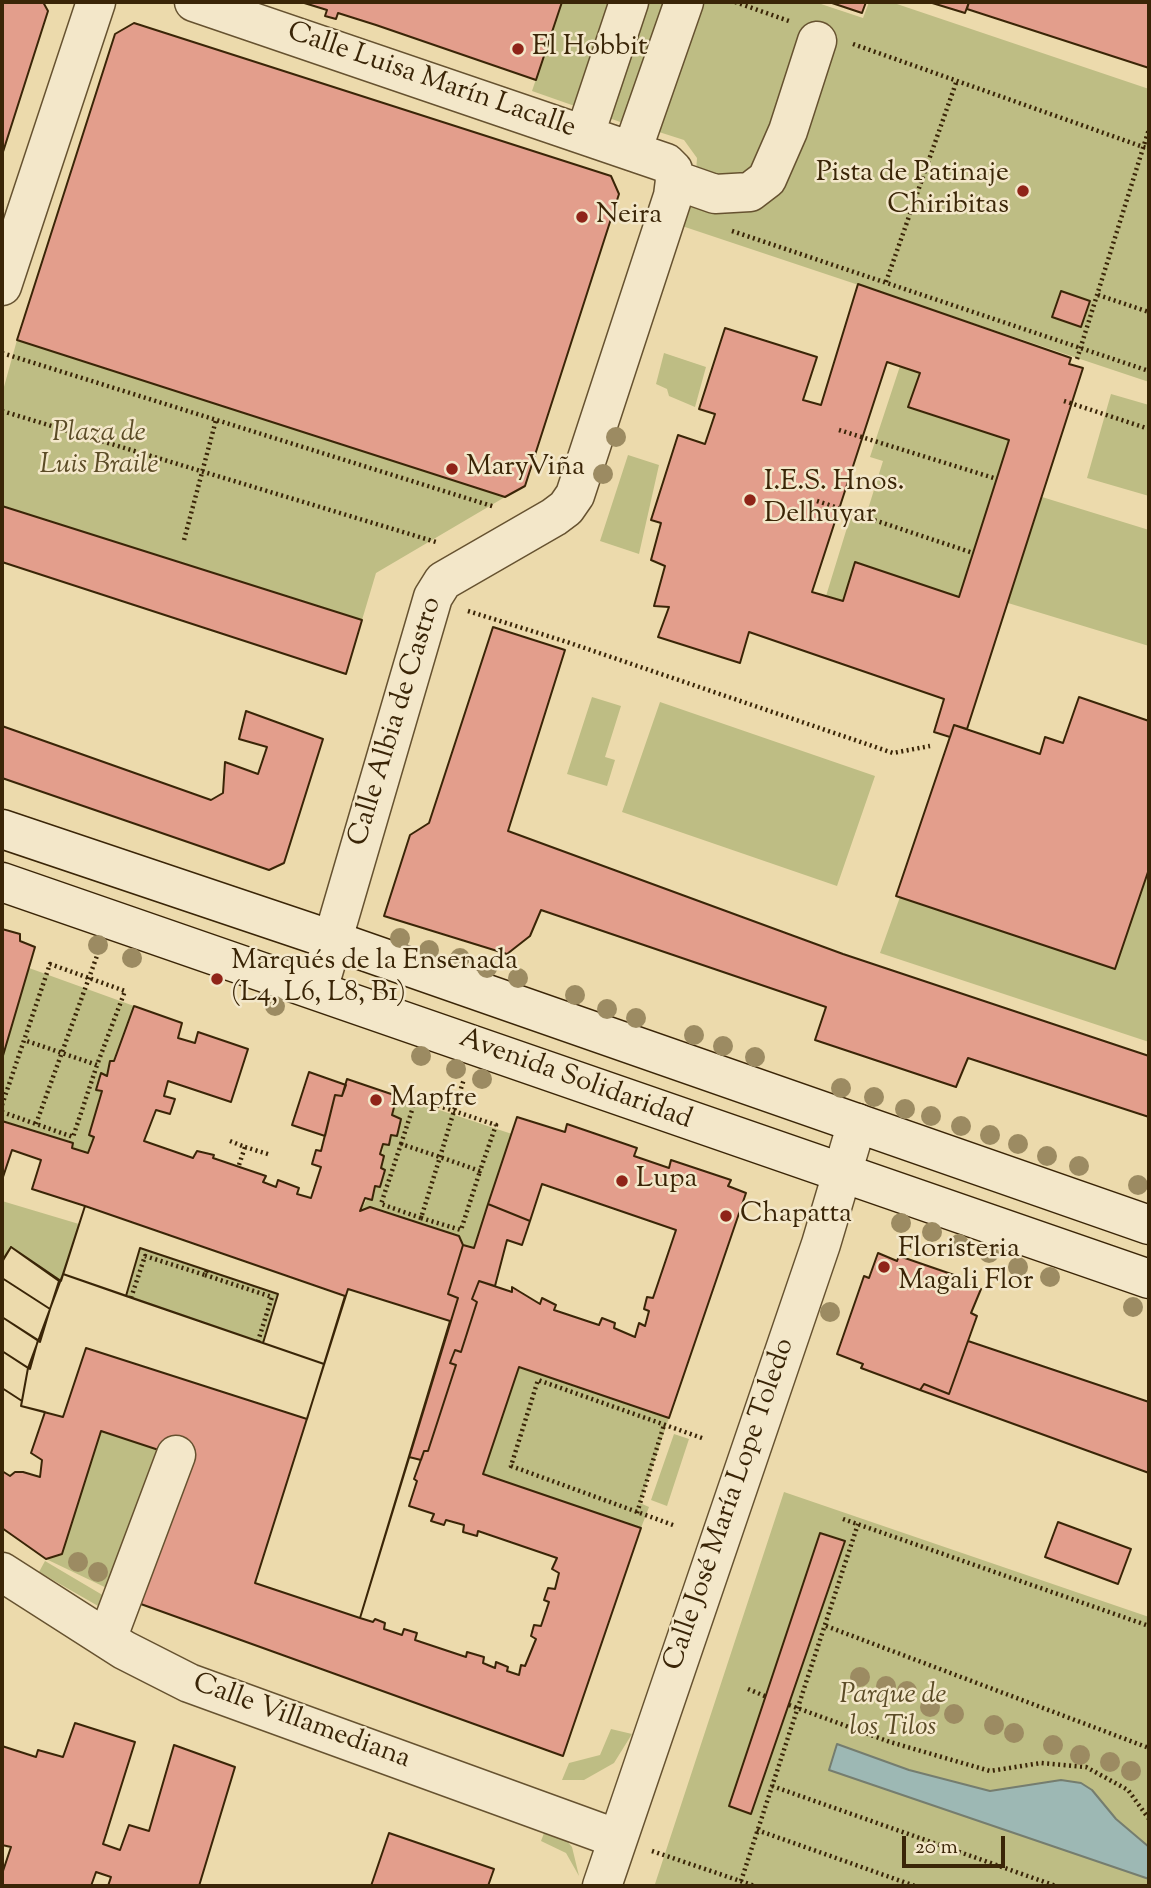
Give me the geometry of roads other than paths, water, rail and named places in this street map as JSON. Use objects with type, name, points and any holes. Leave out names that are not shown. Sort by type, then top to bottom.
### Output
[{"type":"street","points":[[2,286],[96,2]]},
{"type":"street","name":"Calle Luisa Marín Lacalle","points":[[194,2],[585,134],[658,165],[715,194],[750,192],[766,178],[788,131],[819,35]]},
{"type":"street","points":[[585,134],[629,2]]},
{"type":"street","name":"Calle Albia de Castro","points":[[318,990],[433,597],[443,581],[554,517],[566,508],[575,495],[673,197],[658,165],[684,2]]},
{"type":"street","name":"Avenida Solidaridad","points":[[2,829],[332,940],[1149,1225]]},
{"type":"street","name":"Avenida Solidaridad","points":[[2,882],[1149,1279]]},
{"type":"street","name":"Calle José María Lope Toledo","points":[[602,1886],[821,1244],[857,1123]]},
{"type":"street","points":[[107,1639],[176,1455]]},
{"type":"street","name":"Calle Villamediana","points":[[2,1572],[107,1639],[189,1683],[618,1839]]},
{"type":"water","points":[[837,1744],[909,1770],[990,1791],[1061,1780],[1081,1783],[1092,1790],[1116,1819],[1149,1847],[1149,1879],[829,1770]]},
{"type":"place","name":"El Hobbit","points":[[518,49]]},
{"type":"place","name":"Pista de Patinaje Chiribitas","points":[[1023,191]]},
{"type":"place","name":"Neira","points":[[582,217]]},
{"type":"place","name":"MaryViña","points":[[452,469]]},
{"type":"place","name":"I.E.S. Hnos. Delhuyar","points":[[750,500]]},
{"type":"place","name":"Marqués de la Ensenada (L4, L6, L8, B1)","points":[[217,979]]},
{"type":"place","name":"Mapfre","points":[[376,1100]]},
{"type":"place","name":"Lupa","points":[[622,1181]]},
{"type":"place","name":"Chapatta","points":[[726,1216]]},
{"type":"place","name":"Floristeria Magali Flor","points":[[884,1267]]},
{"type":"park label","name":"Plaza de Luis Braile","points":[[99,451]]},
{"type":"park label","name":"Parque de los Tilos","points":[[893,1713]]}]
